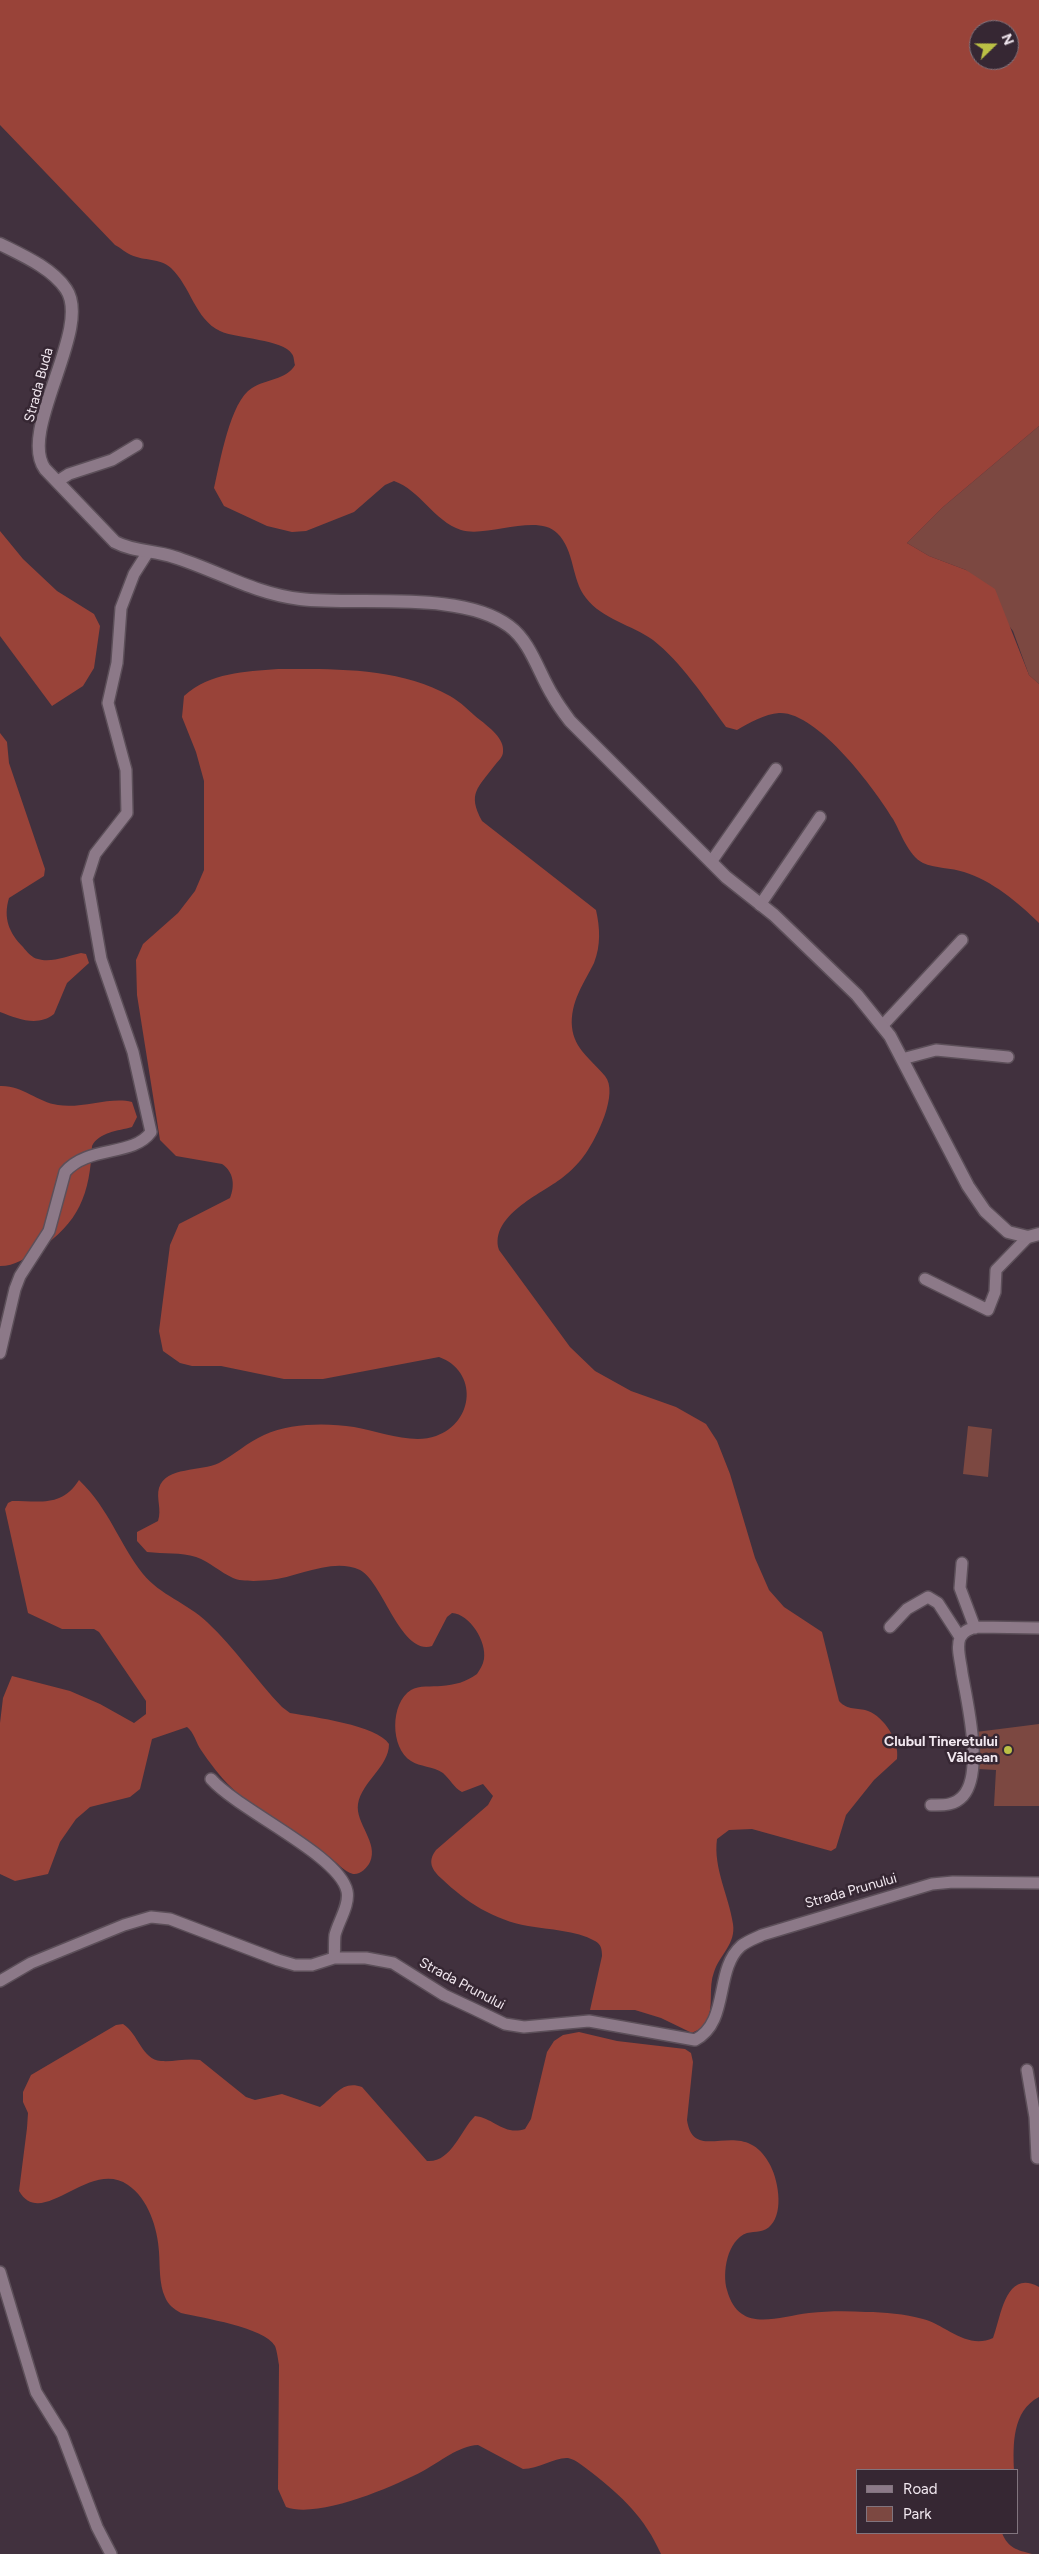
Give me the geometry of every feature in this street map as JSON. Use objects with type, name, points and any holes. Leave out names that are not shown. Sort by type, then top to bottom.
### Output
[{"type":"street","name":"Strada Buda","points":[[0,244],[23,256],[56,278],[66,288],[71,298],[72,321],[45,416],[38,448],[40,463],[115,542],[128,548],[148,552]]},
{"type":"street","points":[[58,481],[69,474],[112,460],[137,445]]},
{"type":"street","points":[[0,1353],[15,1289],[20,1276],[49,1232],[65,1172],[71,1165],[83,1158],[135,1144],[146,1139],[151,1132],[133,1052],[100,959],[87,879],[95,854],[127,813],[126,770],[108,703],[108,694],[117,663],[120,608],[134,574],[148,552],[173,556],[267,593],[285,597],[445,605],[479,612],[502,621],[522,640],[553,697],[570,721],[711,862],[826,964],[883,1025],[976,1199],[1002,1229],[1014,1235],[1034,1235]]},
{"type":"street","points":[[711,862],[776,769]]},
{"type":"street","points":[[760,905],[820,817]]},
{"type":"street","points":[[883,1025],[962,940]]},
{"type":"street","points":[[902,1058],[936,1050],[1008,1057]]},
{"type":"street","points":[[925,1279],[988,1310],[995,1292],[996,1270],[1034,1235]]},
{"type":"street","points":[[962,1563],[960,1588],[975,1628]]},
{"type":"street","points":[[890,1627],[907,1609],[928,1597],[938,1603],[960,1637]]},
{"type":"street","points":[[931,1805],[950,1805],[964,1796],[973,1768],[967,1699],[958,1648],[960,1637],[969,1629],[975,1628],[1039,1628]]},
{"type":"street","points":[[211,1779],[251,1812],[317,1854],[342,1877],[348,1894],[336,1935],[334,1958]]},
{"type":"street","name":"Strada Prunului","points":[[0,1981],[31,1963],[124,1925],[151,1918],[170,1918],[278,1960],[296,1964],[312,1965],[334,1958],[366,1958],[393,1963],[444,1995],[505,2024],[524,2028],[589,2021],[694,2040],[702,2036],[714,2018],[730,1961],[741,1946],[762,1935],[932,1884],[953,1882],[1039,1883]]},
{"type":"street","points":[[1027,2070],[1037,2117],[1037,2158]]},
{"type":"street","points":[[0,2272],[36,2392],[62,2434],[97,2527],[111,2554]]},
{"type":"green space","points":[[1039,426],[1039,684],[1029,675],[1013,631],[966,570],[929,556],[907,543],[943,507]]},
{"type":"green space","points":[[968,1426],[992,1429],[988,1477],[963,1474]]},
{"type":"green space","name":"Clubul Tineretului Vâlcean","points":[[1039,1724],[1039,1806],[994,1806],[996,1770],[978,1769],[976,1732]]},
{"type":"shaded area","points":[[0,0],[1039,0],[1039,426],[943,507],[907,543],[929,556],[966,570],[995,589],[1029,675],[1039,684],[1039,923],[1014,900],[994,886],[959,871],[927,865],[913,855],[893,819],[859,772],[844,754],[810,724],[794,716],[779,713],[763,717],[737,730],[726,727],[692,681],[664,649],[645,635],[609,617],[586,598],[581,590],[563,540],[548,527],[525,525],[472,532],[461,530],[451,526],[412,491],[394,481],[385,485],[354,512],[306,531],[292,532],[267,526],[224,506],[214,488],[232,419],[244,395],[252,388],[286,374],[291,370],[295,365],[293,355],[287,349],[270,342],[220,331],[205,319],[184,284],[171,268],[157,261],[131,255],[115,245],[0,125]]},
{"type":"shaded area","points":[[0,531],[23,559],[57,591],[94,614],[100,626],[94,668],[83,686],[52,706],[0,636]]},
{"type":"shaded area","points":[[278,669],[344,670],[388,675],[409,680],[454,698],[488,726],[502,742],[503,754],[479,785],[476,791],[475,804],[482,821],[596,910],[599,930],[598,950],[594,963],[575,1001],[572,1027],[576,1042],[584,1054],[605,1076],[609,1084],[609,1093],[608,1104],[601,1126],[586,1153],[565,1175],[509,1216],[498,1238],[499,1250],[570,1347],[595,1371],[631,1391],[676,1407],[706,1424],[717,1441],[730,1474],[755,1558],[769,1590],[784,1607],[822,1632],[839,1701],[846,1706],[868,1711],[880,1718],[890,1730],[896,1745],[897,1759],[874,1780],[846,1815],[836,1848],[831,1851],[752,1829],[729,1830],[717,1839],[717,1861],[731,1913],[733,1931],[730,1943],[712,1978],[710,2009],[707,2021],[703,2027],[692,2033],[661,2018],[635,2010],[590,2010],[602,1956],[599,1944],[587,1937],[528,1926],[492,1915],[461,1895],[433,1869],[431,1862],[436,1850],[488,1805],[493,1796],[483,1784],[462,1792],[443,1773],[411,1761],[404,1755],[399,1746],[395,1726],[396,1715],[404,1696],[414,1688],[456,1684],[477,1674],[484,1659],[483,1645],[476,1630],[465,1618],[452,1613],[447,1617],[432,1646],[421,1646],[411,1640],[402,1630],[377,1588],[360,1570],[338,1566],[315,1569],[270,1580],[241,1580],[228,1576],[206,1562],[190,1555],[147,1552],[137,1541],[137,1532],[158,1521],[159,1488],[169,1476],[212,1466],[264,1435],[297,1426],[354,1427],[417,1439],[436,1436],[449,1429],[458,1420],[464,1409],[467,1396],[465,1384],[460,1373],[452,1364],[439,1357],[323,1379],[284,1379],[221,1366],[192,1366],[180,1363],[163,1351],[159,1331],[170,1245],[179,1224],[230,1198],[233,1184],[229,1171],[222,1164],[176,1156],[160,1140],[137,995],[136,960],[143,944],[178,913],[195,891],[204,870],[204,781],[196,752],[182,717],[184,696],[205,682],[217,678],[240,673]]},
{"type":"shaded area","points":[[0,733],[7,742],[9,763],[45,869],[44,876],[9,898],[7,905],[8,925],[18,942],[28,953],[36,958],[43,960],[60,959],[81,953],[86,954],[89,963],[67,983],[54,1014],[48,1018],[35,1021],[28,1021],[0,1012]]},
{"type":"shaded area","points":[[0,1086],[15,1088],[43,1101],[58,1105],[67,1106],[115,1100],[132,1102],[137,1117],[132,1127],[104,1135],[95,1141],[92,1146],[91,1163],[85,1193],[73,1218],[63,1229],[52,1240],[25,1259],[11,1265],[0,1266]]},
{"type":"shaded area","points":[[79,1480],[99,1503],[143,1574],[157,1588],[191,1609],[207,1622],[227,1642],[282,1707],[290,1713],[358,1727],[382,1737],[389,1744],[385,1760],[360,1796],[358,1804],[360,1818],[372,1848],[370,1862],[363,1871],[353,1874],[346,1871],[328,1856],[243,1798],[215,1770],[187,1727],[152,1739],[140,1789],[130,1797],[90,1807],[76,1819],[60,1842],[48,1874],[15,1881],[0,1874],[0,1723],[3,1698],[12,1676],[70,1691],[100,1704],[134,1723],[146,1714],[146,1701],[99,1632],[94,1629],[62,1629],[28,1613],[5,1509],[8,1503],[12,1501],[50,1501],[58,1499],[72,1489]]},
{"type":"shaded area","points":[[123,2024],[128,2028],[149,2056],[161,2061],[200,2060],[246,2097],[255,2100],[282,2094],[320,2107],[344,2087],[355,2085],[362,2087],[427,2161],[443,2157],[449,2152],[475,2116],[482,2117],[511,2130],[525,2129],[531,2119],[547,2052],[554,2041],[563,2035],[579,2032],[617,2041],[685,2049],[691,2053],[693,2062],[687,2120],[691,2133],[699,2140],[733,2140],[746,2142],[758,2149],[769,2163],[777,2186],[777,2212],[769,2228],[763,2231],[747,2233],[740,2237],[735,2242],[728,2258],[725,2275],[727,2290],[733,2304],[740,2313],[760,2320],[809,2313],[845,2311],[894,2314],[923,2319],[965,2339],[983,2341],[993,2338],[1002,2308],[1012,2290],[1019,2284],[1028,2283],[1039,2287],[1039,2397],[1030,2403],[1019,2420],[1014,2440],[1014,2469],[856,2469],[856,2534],[1002,2534],[1007,2542],[1014,2548],[1032,2554],[661,2554],[648,2529],[632,2508],[613,2490],[577,2462],[563,2458],[523,2469],[478,2445],[456,2451],[410,2478],[355,2500],[317,2509],[300,2510],[286,2507],[278,2489],[279,2365],[275,2346],[269,2339],[259,2334],[232,2324],[181,2313],[170,2305],[166,2300],[162,2286],[157,2234],[151,2215],[141,2198],[128,2185],[113,2179],[98,2180],[53,2200],[40,2203],[29,2201],[19,2191],[28,2113],[23,2102],[23,2092],[31,2075],[116,2025]]},
{"type":"place","name":"Clubul Tineretului Vâlcean","points":[[1008,1750]]}]
